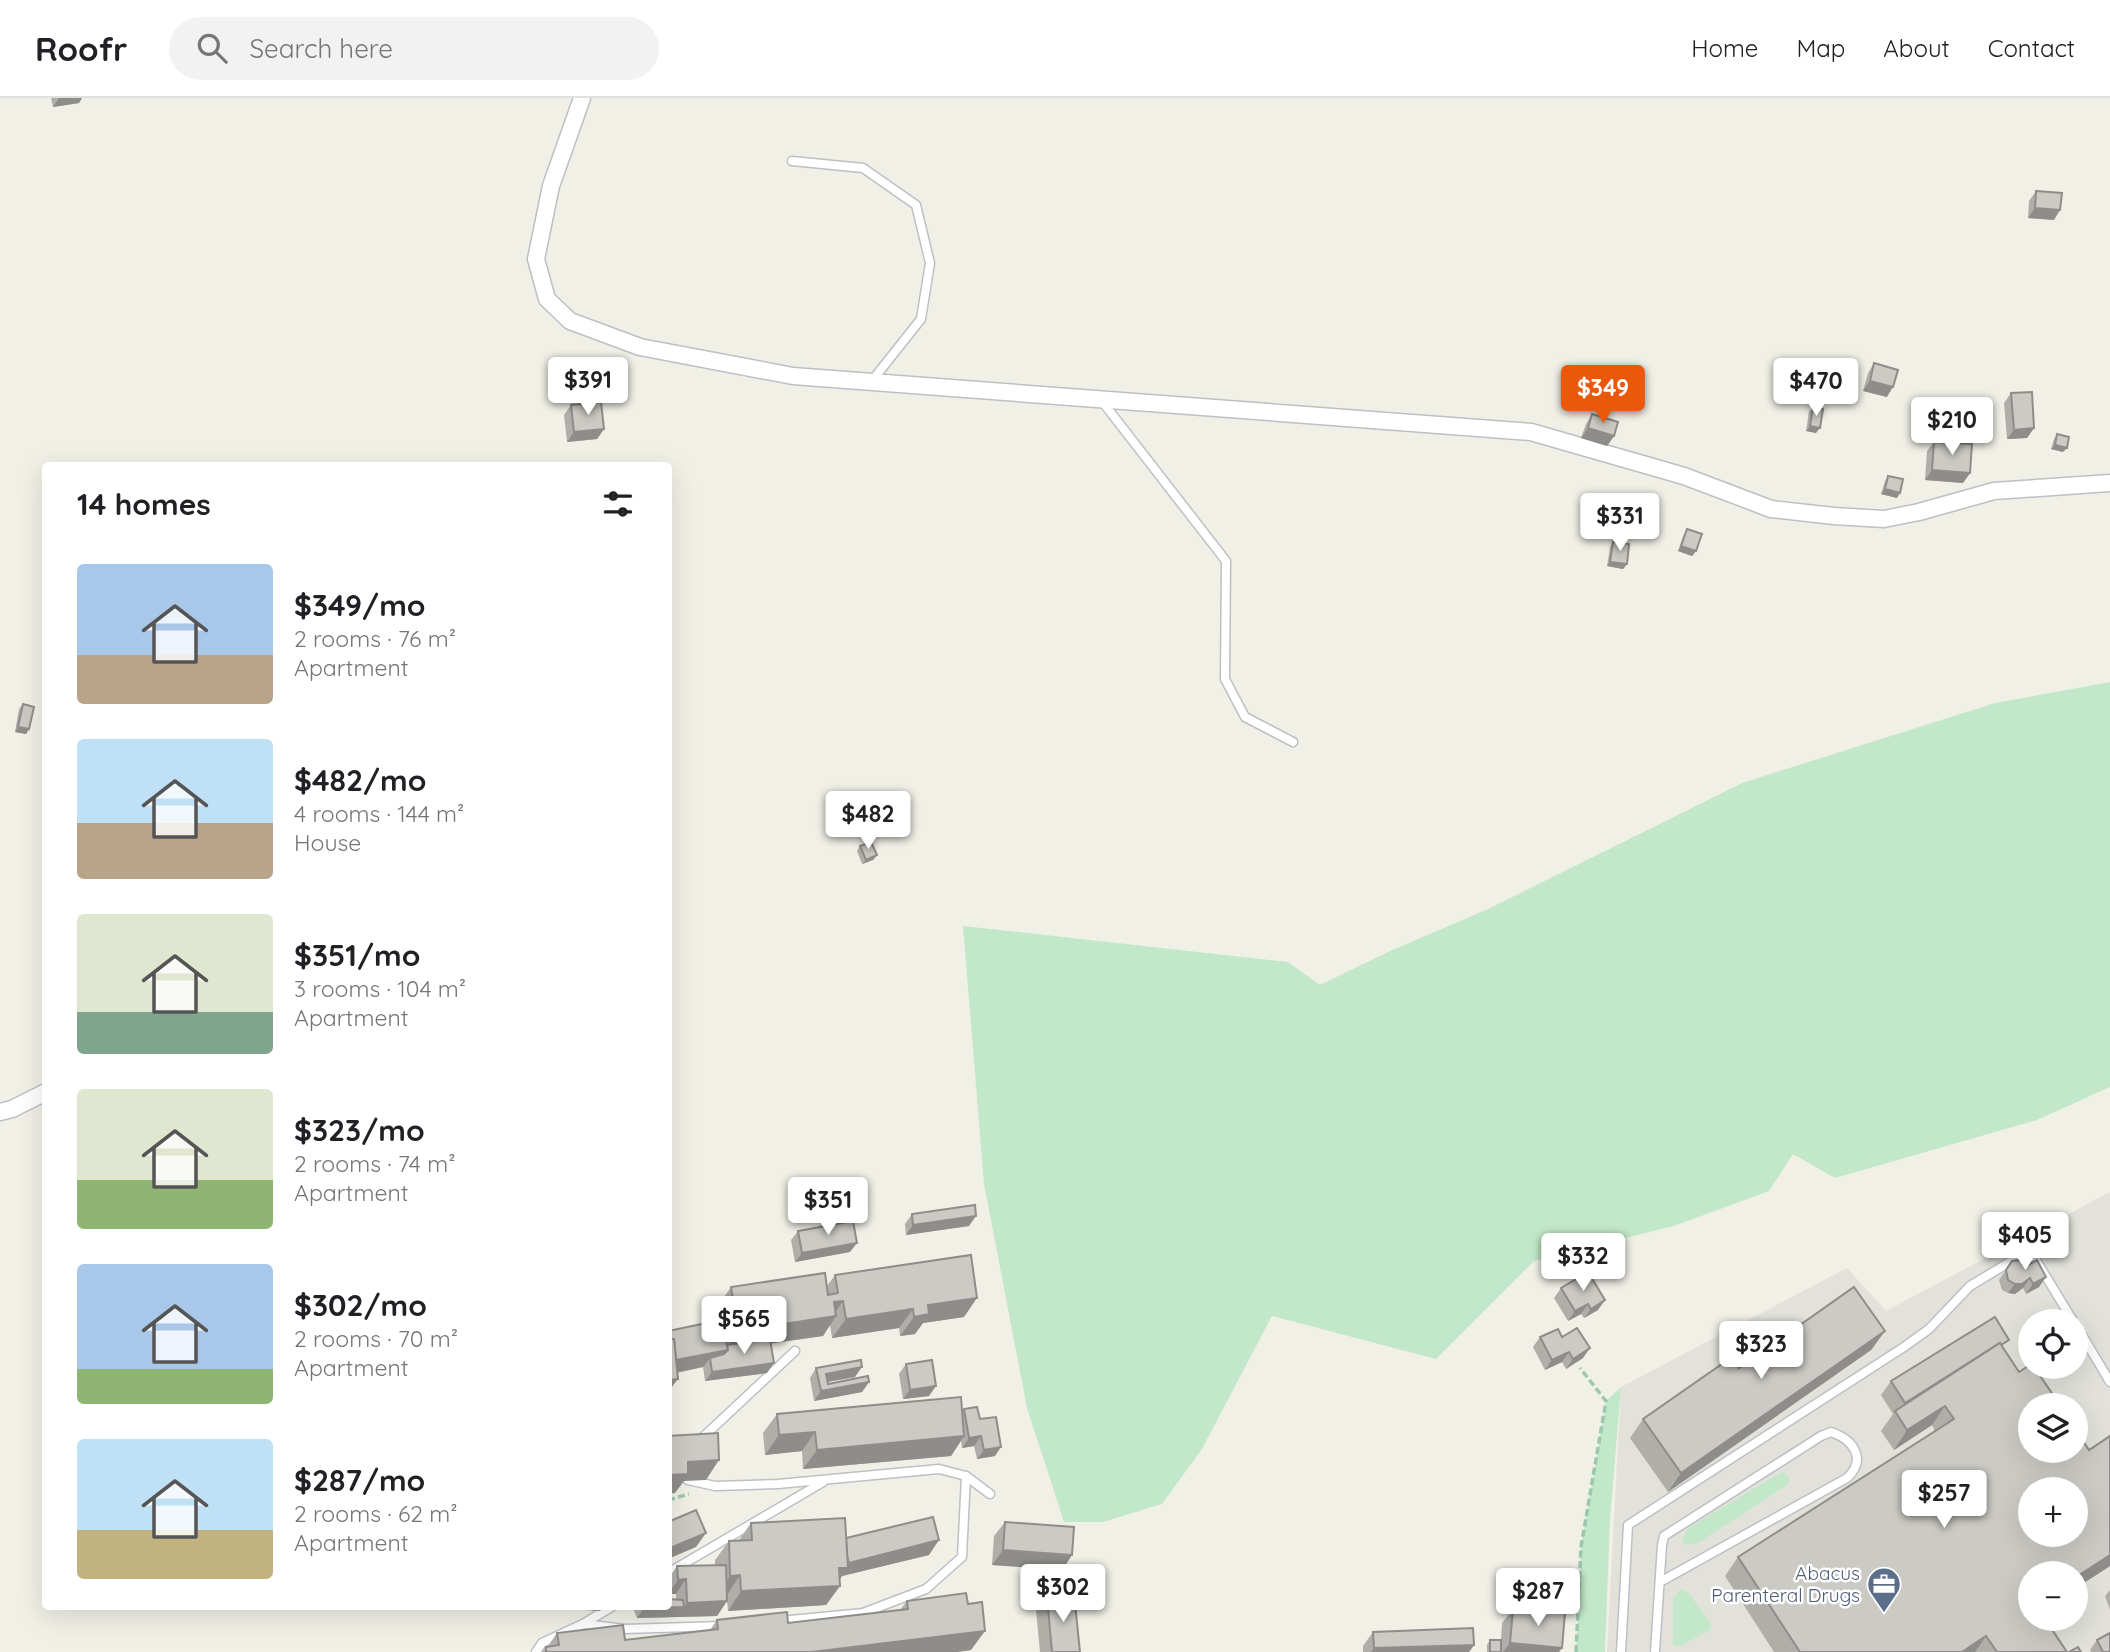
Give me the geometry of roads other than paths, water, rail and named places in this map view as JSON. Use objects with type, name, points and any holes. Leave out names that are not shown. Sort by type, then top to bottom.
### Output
[{"type":"street","points":[[582,98],[551,187],[536,259],[547,299],[570,321],[640,347],[793,376],[1531,432],[1684,476],[1771,509],[1835,516],[1884,519],[1994,491],[2110,483]]},
{"type":"street","points":[[0,1112],[42,1094]]},
{"type":"lane","points":[[792,160],[863,168],[916,205],[930,263],[921,319],[871,382]]},
{"type":"lane","points":[[1101,400],[1226,561],[1225,679],[1245,717],[1293,742]]},
{"type":"lane","points":[[1621,1652],[1628,1525],[1904,1347],[1929,1329],[1970,1286],[2023,1254],[2034,1257],[2066,1309]]},
{"type":"lane","points":[[2088,1346],[2110,1382]]},
{"type":"lane","points":[[697,1443],[795,1350]]},
{"type":"lane","points":[[1655,1652],[1660,1582],[1664,1536],[1821,1436],[1831,1432],[1847,1439],[1858,1458],[1856,1470],[1847,1479],[1660,1582]]},
{"type":"lane","points":[[688,1466],[688,1480],[715,1486],[778,1484],[939,1469],[966,1476],[990,1494]]},
{"type":"lane","points":[[773,1621],[863,1613],[926,1589],[961,1558],[966,1476]]},
{"type":"lane","points":[[672,1571],[826,1480]]},
{"type":"lane","points":[[536,1652],[542,1643],[606,1610]]},
{"type":"lane","points":[[583,1624],[625,1629],[734,1625]]},
{"type":"place","name":"Abacus Parenteral Drugs","points":[[1884,1614]]}]
